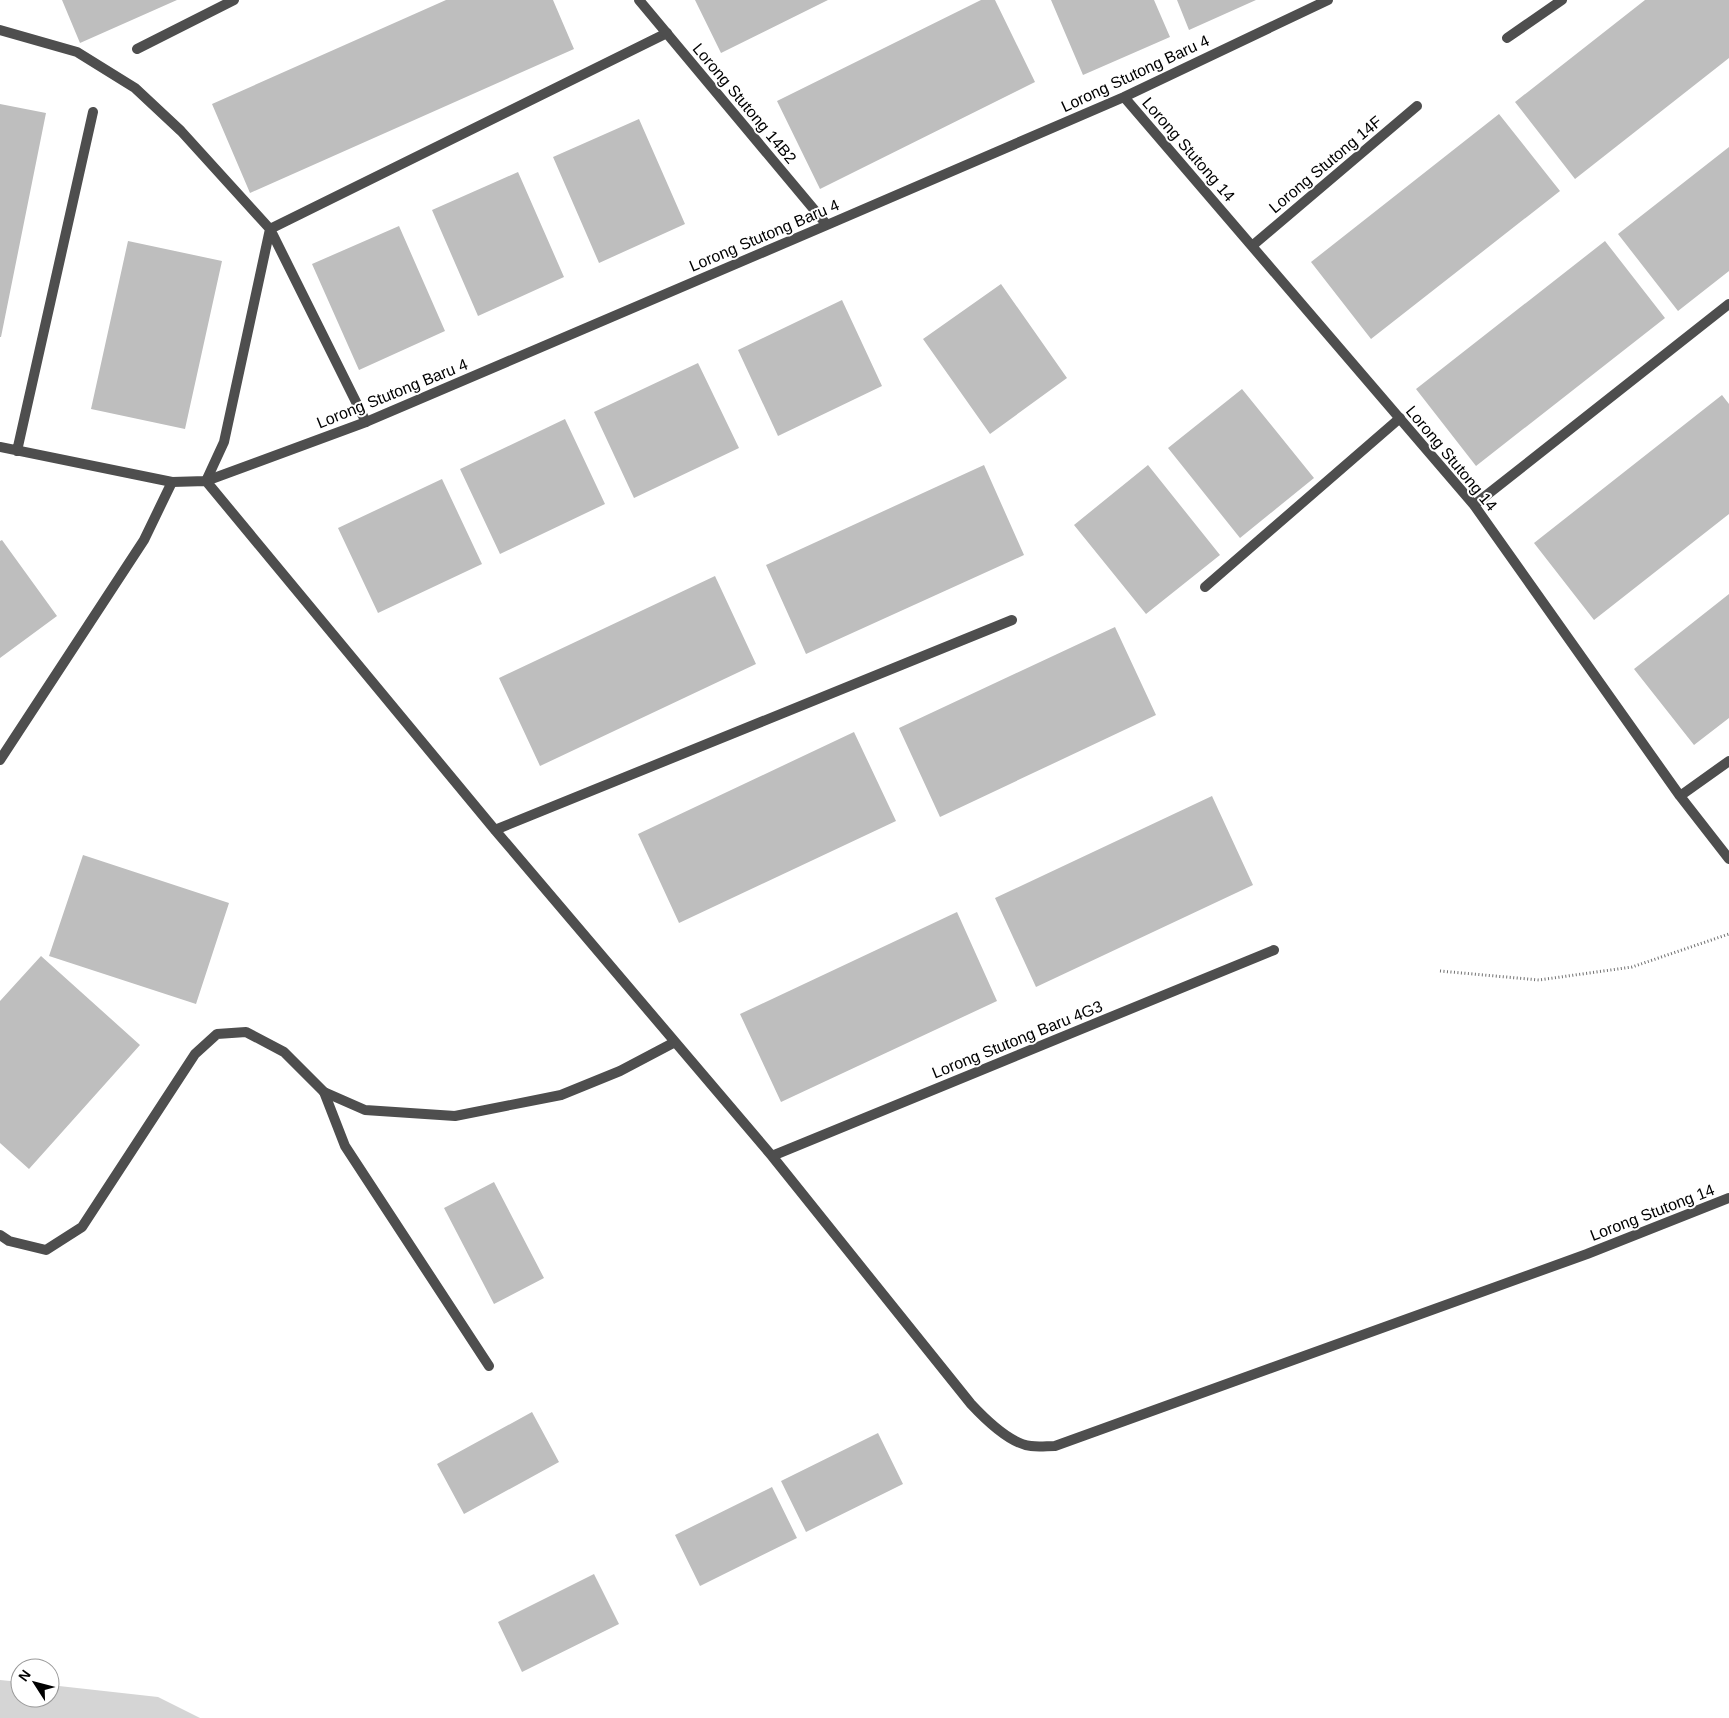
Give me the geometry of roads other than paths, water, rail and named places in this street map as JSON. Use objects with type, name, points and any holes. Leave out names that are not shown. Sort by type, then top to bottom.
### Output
[{"type":"street","points":[[137,49],[234,0]]},
{"type":"street","name":"Lorong Stutong 14B2","points":[[639,0],[827,225]]},
{"type":"street","name":"Lorong Stutong Baru 4","points":[[0,447],[172,482],[206,481],[366,422],[827,225],[1124,97],[1328,0]]},
{"type":"street","points":[[1507,38],[1562,0]]},
{"type":"street","points":[[0,30],[77,52],[135,88],[181,131],[270,229],[366,422]]},
{"type":"street","points":[[270,229],[667,33]]},
{"type":"street","name":"Lorong Stutong 14","points":[[1124,97],[1474,505],[1680,796],[1729,859]]},
{"type":"street","name":"Lorong Stutong 14F","points":[[1252,246],[1416,106]]},
{"type":"street","points":[[17,451],[93,112]]},
{"type":"street","points":[[206,481],[224,442],[270,229]]},
{"type":"street","points":[[1474,505],[1729,304]]},
{"type":"street","points":[[1206,588],[1400,418]]},
{"type":"street","name":"Lorong Stutong 14","points":[[206,481],[495,830],[772,1156],[971,1404],[987,1421],[1008,1437],[1029,1446],[1055,1446],[1587,1254],[1729,1198]]},
{"type":"street","points":[[0,760],[144,540],[172,482]]},
{"type":"street","points":[[495,830],[1012,620]]},
{"type":"street","points":[[1680,796],[1729,761]]},
{"type":"street","name":"Lorong Stutong Baru 4G3","points":[[772,1156],[1274,950]]},
{"type":"street","points":[[0,1235],[10,1241],[46,1250],[82,1227],[195,1054],[217,1034],[246,1032],[284,1052],[324,1092],[365,1110],[455,1116],[561,1094],[620,1071],[675,1042]]},
{"type":"street","points":[[324,1092],[346,1146],[489,1366]]}]
